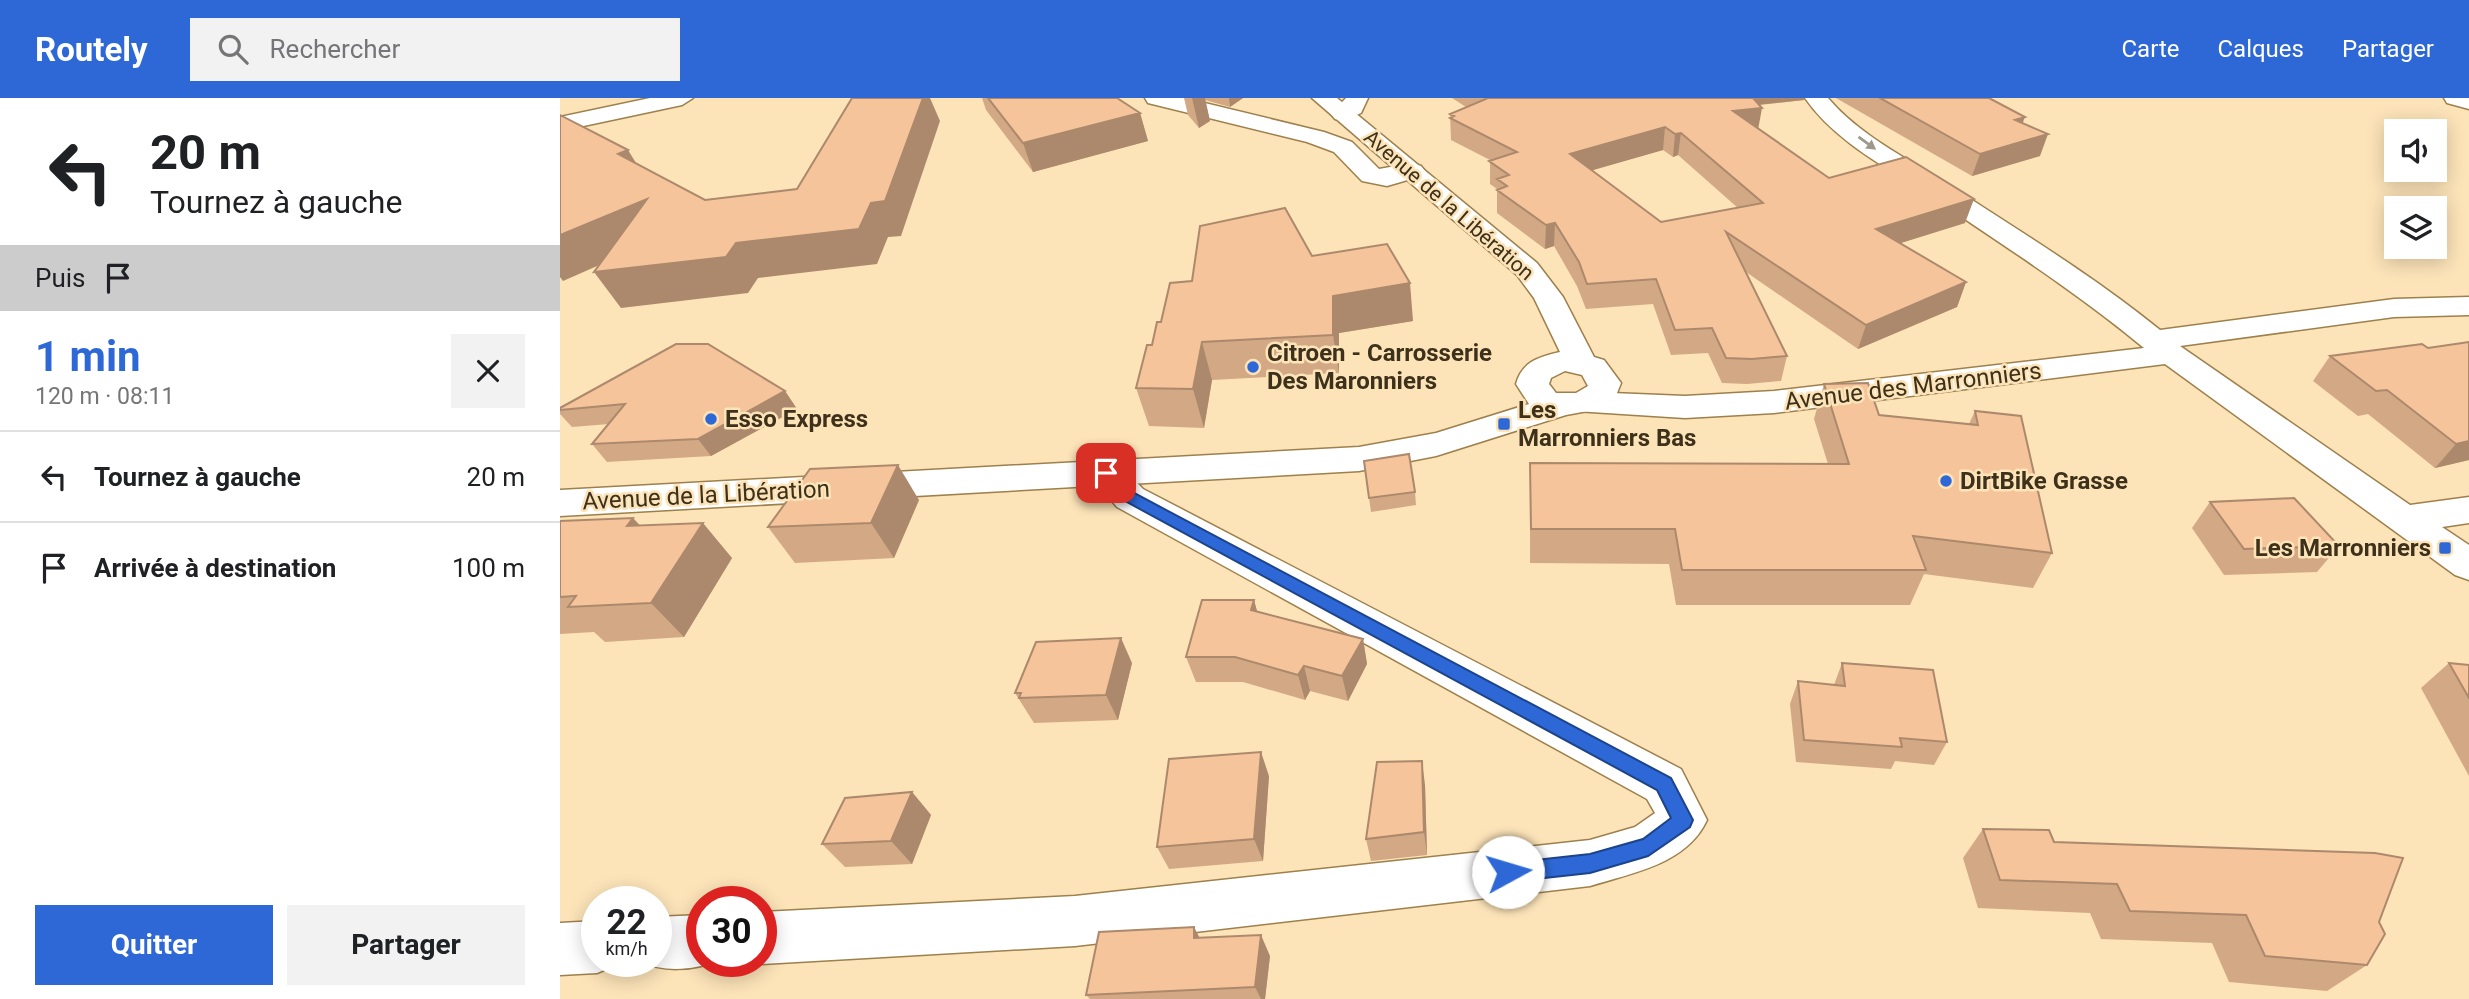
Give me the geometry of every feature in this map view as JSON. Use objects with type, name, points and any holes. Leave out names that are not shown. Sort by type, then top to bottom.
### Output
[{"type":"street","points":[[560,124],[682,98]]},
{"type":"street","points":[[1156,98],[1315,137],[1343,147],[1371,176],[1387,178],[1412,171]]},
{"type":"street","points":[[1816,98],[1830,115],[1880,152],[2061,269],[2162,347],[2469,565]]},
{"type":"street","points":[[2455,98],[2469,102]]},
{"type":"street","name":"Avenue de la Libération","points":[[560,503],[1360,460],[1404,454],[1477,433],[1569,385],[1559,323],[1544,290],[1527,269],[1412,171],[1341,103]]},
{"type":"street","name":"Avenue des Marronniers","points":[[1569,385],[1655,405],[1685,407],[1774,402],[2162,347],[2394,307],[2469,306]]},
{"type":"street","points":[[777,937],[1075,921],[1590,863],[1648,846],[1683,820],[1664,784],[1130,498],[1106,473]]},
{"type":"street","points":[[2403,519],[2469,510]]},
{"type":"street","points":[[560,948],[581,947]]},
{"type":"building","points":[[852,98],[923,98],[885,201],[871,203],[859,229],[736,243],[726,257],[594,272],[647,199],[560,235],[560,115],[628,150],[618,154],[705,200],[797,189]]},
{"type":"building","points":[[988,98],[1117,98],[1140,113],[1023,143]]},
{"type":"building","points":[[1753,98],[1762,108],[1733,111],[1829,178],[1906,157],[1974,199],[1876,229],[1966,282],[1866,325],[1726,232],[1787,356],[1726,358],[1712,328],[1675,330],[1656,279],[1587,284],[1579,262],[1555,223],[1546,225],[1497,190],[1507,186],[1497,179],[1509,175],[1489,161],[1517,152],[1450,118],[1454,116],[1450,114],[1486,99]],"holes":[[[1665,127],[1675,134],[1681,133],[1763,203],[1661,222],[1570,154]]]},
{"type":"building","points":[[1880,98],[1989,98],[2025,117],[2015,120],[2048,134],[1980,154]]},
{"type":"building","points":[[1285,208],[1312,256],[1387,244],[1410,283],[1333,296],[1333,335],[1202,342],[1193,389],[1136,388],[1147,345],[1152,345],[1157,322],[1161,322],[1170,283],[1192,281],[1200,226]]},
{"type":"building","points":[[2469,342],[2469,441],[2456,444],[2387,390],[2376,391],[2330,356],[2422,344],[2428,348]]},
{"type":"building","points":[[676,344],[708,344],[785,391],[698,439],[592,444],[625,404],[560,410],[560,408]]},
{"type":"building","points":[[1868,383],[1879,415],[1978,425],[1975,411],[2021,416],[2052,553],[1913,536],[1926,570],[1682,570],[1675,529],[1531,529],[1530,463],[1849,464],[1824,384]]},
{"type":"building","points":[[1409,454],[1415,492],[1369,498],[1364,461]]},
{"type":"building","points":[[898,465],[871,523],[768,527],[810,469]]},
{"type":"building","points":[[2294,498],[2339,546],[2244,549],[2210,502]]},
{"type":"building","points":[[633,518],[627,526],[703,523],[651,603],[568,607],[576,596],[560,597],[560,521]]},
{"type":"building","points":[[1202,600],[1254,600],[1251,610],[1363,639],[1342,676],[1304,666],[1298,675],[1235,657],[1186,657]]},
{"type":"building","points":[[1121,638],[1106,695],[1019,698],[1021,693],[1015,693],[1036,642]]},
{"type":"building","points":[[1842,663],[1933,670],[1947,742],[1900,738],[1902,747],[1804,740],[1798,681],[1845,686]]},
{"type":"building","points":[[2449,663],[2469,665],[2469,698]]},
{"type":"building","points":[[1261,752],[1254,839],[1157,847],[1169,759]]},
{"type":"building","points":[[1422,761],[1424,832],[1366,839],[1377,762]]},
{"type":"building","points":[[912,792],[891,841],[822,844],[845,798]]},
{"type":"building","points":[[1983,829],[2049,830],[2054,842],[2375,853],[2403,858],[2379,922],[2385,934],[2367,965],[2265,956],[2246,915],[2130,911],[2117,884],[2000,880]]},
{"type":"building","points":[[1194,927],[1194,938],[1261,935],[1255,987],[1086,995],[1099,932]]},
{"type":"place","name":"Citroen - Carrosserie Des Maronniers","points":[[1253,367]]},
{"type":"place","name":"Esso Express","points":[[711,419]]},
{"type":"place","name":"Les Marronniers Bas","points":[[1504,424]]},
{"type":"place","name":"DirtBike Grasse","points":[[1946,481]]},
{"type":"place","name":"Les Marronniers","points":[[2445,548]]},
{"type":"route","points":[[1106,473],[1130,498],[1664,784],[1683,820],[1648,846],[1590,863],[1508,872]]}]
